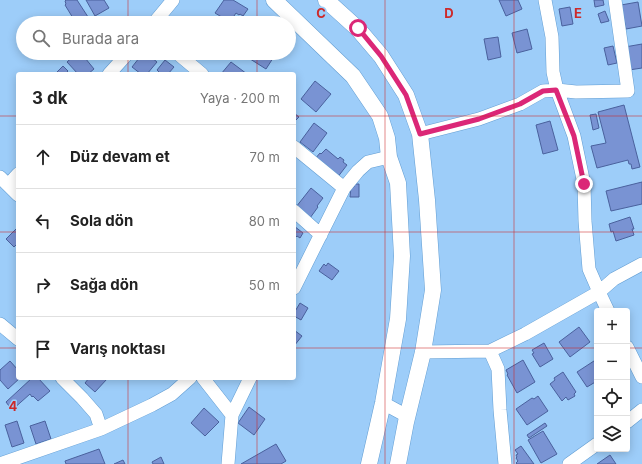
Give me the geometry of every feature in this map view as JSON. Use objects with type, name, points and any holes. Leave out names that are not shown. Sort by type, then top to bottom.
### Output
[{"type":"street","points":[[160,16],[173,0]]},
{"type":"street","points":[[274,0],[291,16]]},
{"type":"street","points":[[326,0],[358,28],[381,56],[406,95],[420,134],[427,200],[433,290],[423,352],[407,416],[398,464]]},
{"type":"street","points":[[545,0],[552,37],[553,72],[556,90],[574,136],[584,184],[589,269],[607,308]]},
{"type":"street","points":[[420,134],[479,119],[520,104],[543,91],[628,91],[615,0]]},
{"type":"street","points":[[296,21],[353,76],[380,116],[387,138],[389,157],[398,183],[402,256],[398,319],[383,403],[369,464]]},
{"type":"street","points":[[117,71],[124,60]]},
{"type":"street","points":[[185,60],[200,72]]},
{"type":"street","points":[[296,149],[344,188]]},
{"type":"street","points":[[296,284],[344,188],[358,171],[368,162],[389,157]]},
{"type":"street","points":[[16,175],[4,181],[16,193]]},
{"type":"street","points":[[296,213],[321,235]]},
{"type":"street","points":[[423,352],[490,351],[525,334],[599,292],[614,279],[642,264]]},
{"type":"street","points":[[0,324],[16,337]]},
{"type":"street","points":[[490,351],[498,369],[505,464]]},
{"type":"street","points":[[630,354],[642,377]]},
{"type":"street","points":[[0,464],[101,429],[172,394],[188,380]]},
{"type":"street","points":[[204,380],[232,415]]},
{"type":"street","points":[[228,464],[232,415],[249,380]]},
{"type":"street","points":[[70,381],[96,414],[101,429]]},
{"type":"street","points":[[383,403],[407,416]]},
{"type":"street","points":[[630,420],[642,410]]},
{"type":"street","points":[[573,463],[594,446]]},
{"type":"building","points":[[77,0],[87,16],[72,16],[65,5],[65,1]]},
{"type":"building","points":[[86,0],[104,0],[109,8],[95,16]]},
{"type":"building","points":[[224,0],[233,0],[248,9],[243,16],[236,13],[234,16],[220,16],[215,13]]},
{"type":"building","points":[[499,0],[518,0],[522,9],[506,16]]},
{"type":"building","points":[[594,0],[603,0],[604,5],[595,7]]},
{"type":"building","points":[[638,2],[642,26],[626,29],[621,5]]},
{"type":"building","points":[[570,7],[573,24],[562,26],[559,9]]},
{"type":"building","points":[[605,11],[609,21],[601,23],[598,14]]},
{"type":"building","points":[[527,29],[532,49],[517,53],[512,33]]},
{"type":"building","points":[[498,37],[501,57],[488,60],[484,39]]},
{"type":"building","points":[[642,44],[642,68],[629,70],[625,47]]},
{"type":"building","points":[[613,46],[617,63],[608,65],[604,48]]},
{"type":"building","points":[[69,60],[87,60],[94,69],[90,72],[76,72],[67,62]]},
{"type":"building","points":[[138,60],[155,60],[157,62],[149,72],[138,72],[132,67]]},
{"type":"building","points":[[165,60],[174,67],[170,72],[159,72],[157,70]]},
{"type":"building","points":[[252,60],[272,60],[266,69]]},
{"type":"building","points":[[231,62],[244,72],[223,72]]},
{"type":"building","points":[[63,66],[68,71],[67,72],[57,72]]},
{"type":"building","points":[[315,81],[331,94],[316,112],[301,99]]},
{"type":"building","points":[[624,105],[640,167],[632,169],[628,160],[597,168],[591,146],[606,143],[598,112]]},
{"type":"building","points":[[596,114],[599,128],[593,130],[590,115]]},
{"type":"building","points":[[550,121],[558,150],[543,154],[536,125]]},
{"type":"building","points":[[314,123],[327,133],[313,152],[300,142]]},
{"type":"building","points":[[326,149],[338,159],[340,157],[344,160],[343,162],[347,165],[337,178],[314,160]]},
{"type":"building","points":[[642,182],[642,204],[611,211],[606,191]]},
{"type":"building","points":[[354,184],[359,184],[359,197],[350,197],[351,187],[354,187]]},
{"type":"building","points":[[311,188],[323,198],[310,218],[296,207]]},
{"type":"building","points":[[630,217],[634,229],[632,229],[634,235],[616,241],[609,224]]},
{"type":"building","points":[[296,228],[303,233],[300,238],[297,236],[296,237]]},
{"type":"building","points":[[16,229],[16,245],[14,247],[6,239]]},
{"type":"building","points":[[328,263],[339,271],[332,280],[319,271],[324,264],[326,266]]},
{"type":"building","points":[[300,303],[308,308],[301,320],[296,317],[296,310]]},
{"type":"building","points":[[579,327],[590,342],[570,357],[559,342]]},
{"type":"building","points":[[296,332],[302,336],[296,344]]},
{"type":"building","points":[[544,343],[553,359],[540,367],[532,354],[534,353],[532,350]]},
{"type":"building","points":[[523,360],[535,382],[517,393],[507,375],[506,370]]},
{"type":"building","points":[[10,361],[16,368],[16,380],[18,380],[8,389],[0,380],[0,370]]},
{"type":"building","points":[[594,361],[594,383],[587,387],[577,372]]},
{"type":"building","points":[[563,372],[576,392],[574,394],[575,396],[568,400],[566,397],[562,401],[550,384],[555,380],[554,378]]},
{"type":"building","points":[[30,380],[40,380],[50,391],[38,401],[30,394],[12,410],[6,402]]},
{"type":"building","points":[[87,380],[106,380],[95,392],[85,383]]},
{"type":"building","points":[[538,396],[548,411],[527,425],[516,409],[532,398],[534,399]]},
{"type":"building","points":[[249,407],[265,419],[254,435],[238,423]]},
{"type":"building","points":[[204,408],[219,422],[205,436],[191,423]]},
{"type":"building","points":[[17,421],[24,443],[12,447],[5,425]]},
{"type":"building","points":[[45,421],[51,439],[36,444],[30,426]]},
{"type":"building","points":[[545,423],[547,426],[529,438],[527,435]]},
{"type":"building","points":[[543,431],[557,454],[541,463],[528,440]]},
{"type":"building","points":[[276,444],[286,461],[281,464],[241,464]]},
{"type":"building","points":[[521,446],[534,464],[516,463],[518,461],[516,455],[518,454],[515,450]]},
{"type":"building","points":[[99,449],[105,464],[66,464],[65,461]]},
{"type":"building","points":[[610,455],[616,464],[597,464]]},
{"type":"building","points":[[161,457],[164,464],[153,464],[152,462]]},
{"type":"building","points":[[123,460],[125,464],[114,464]]},
{"type":"route","points":[[358,28],[381,56],[406,95],[420,134],[479,119],[520,104],[543,91],[556,90],[574,136],[584,184]]}]
